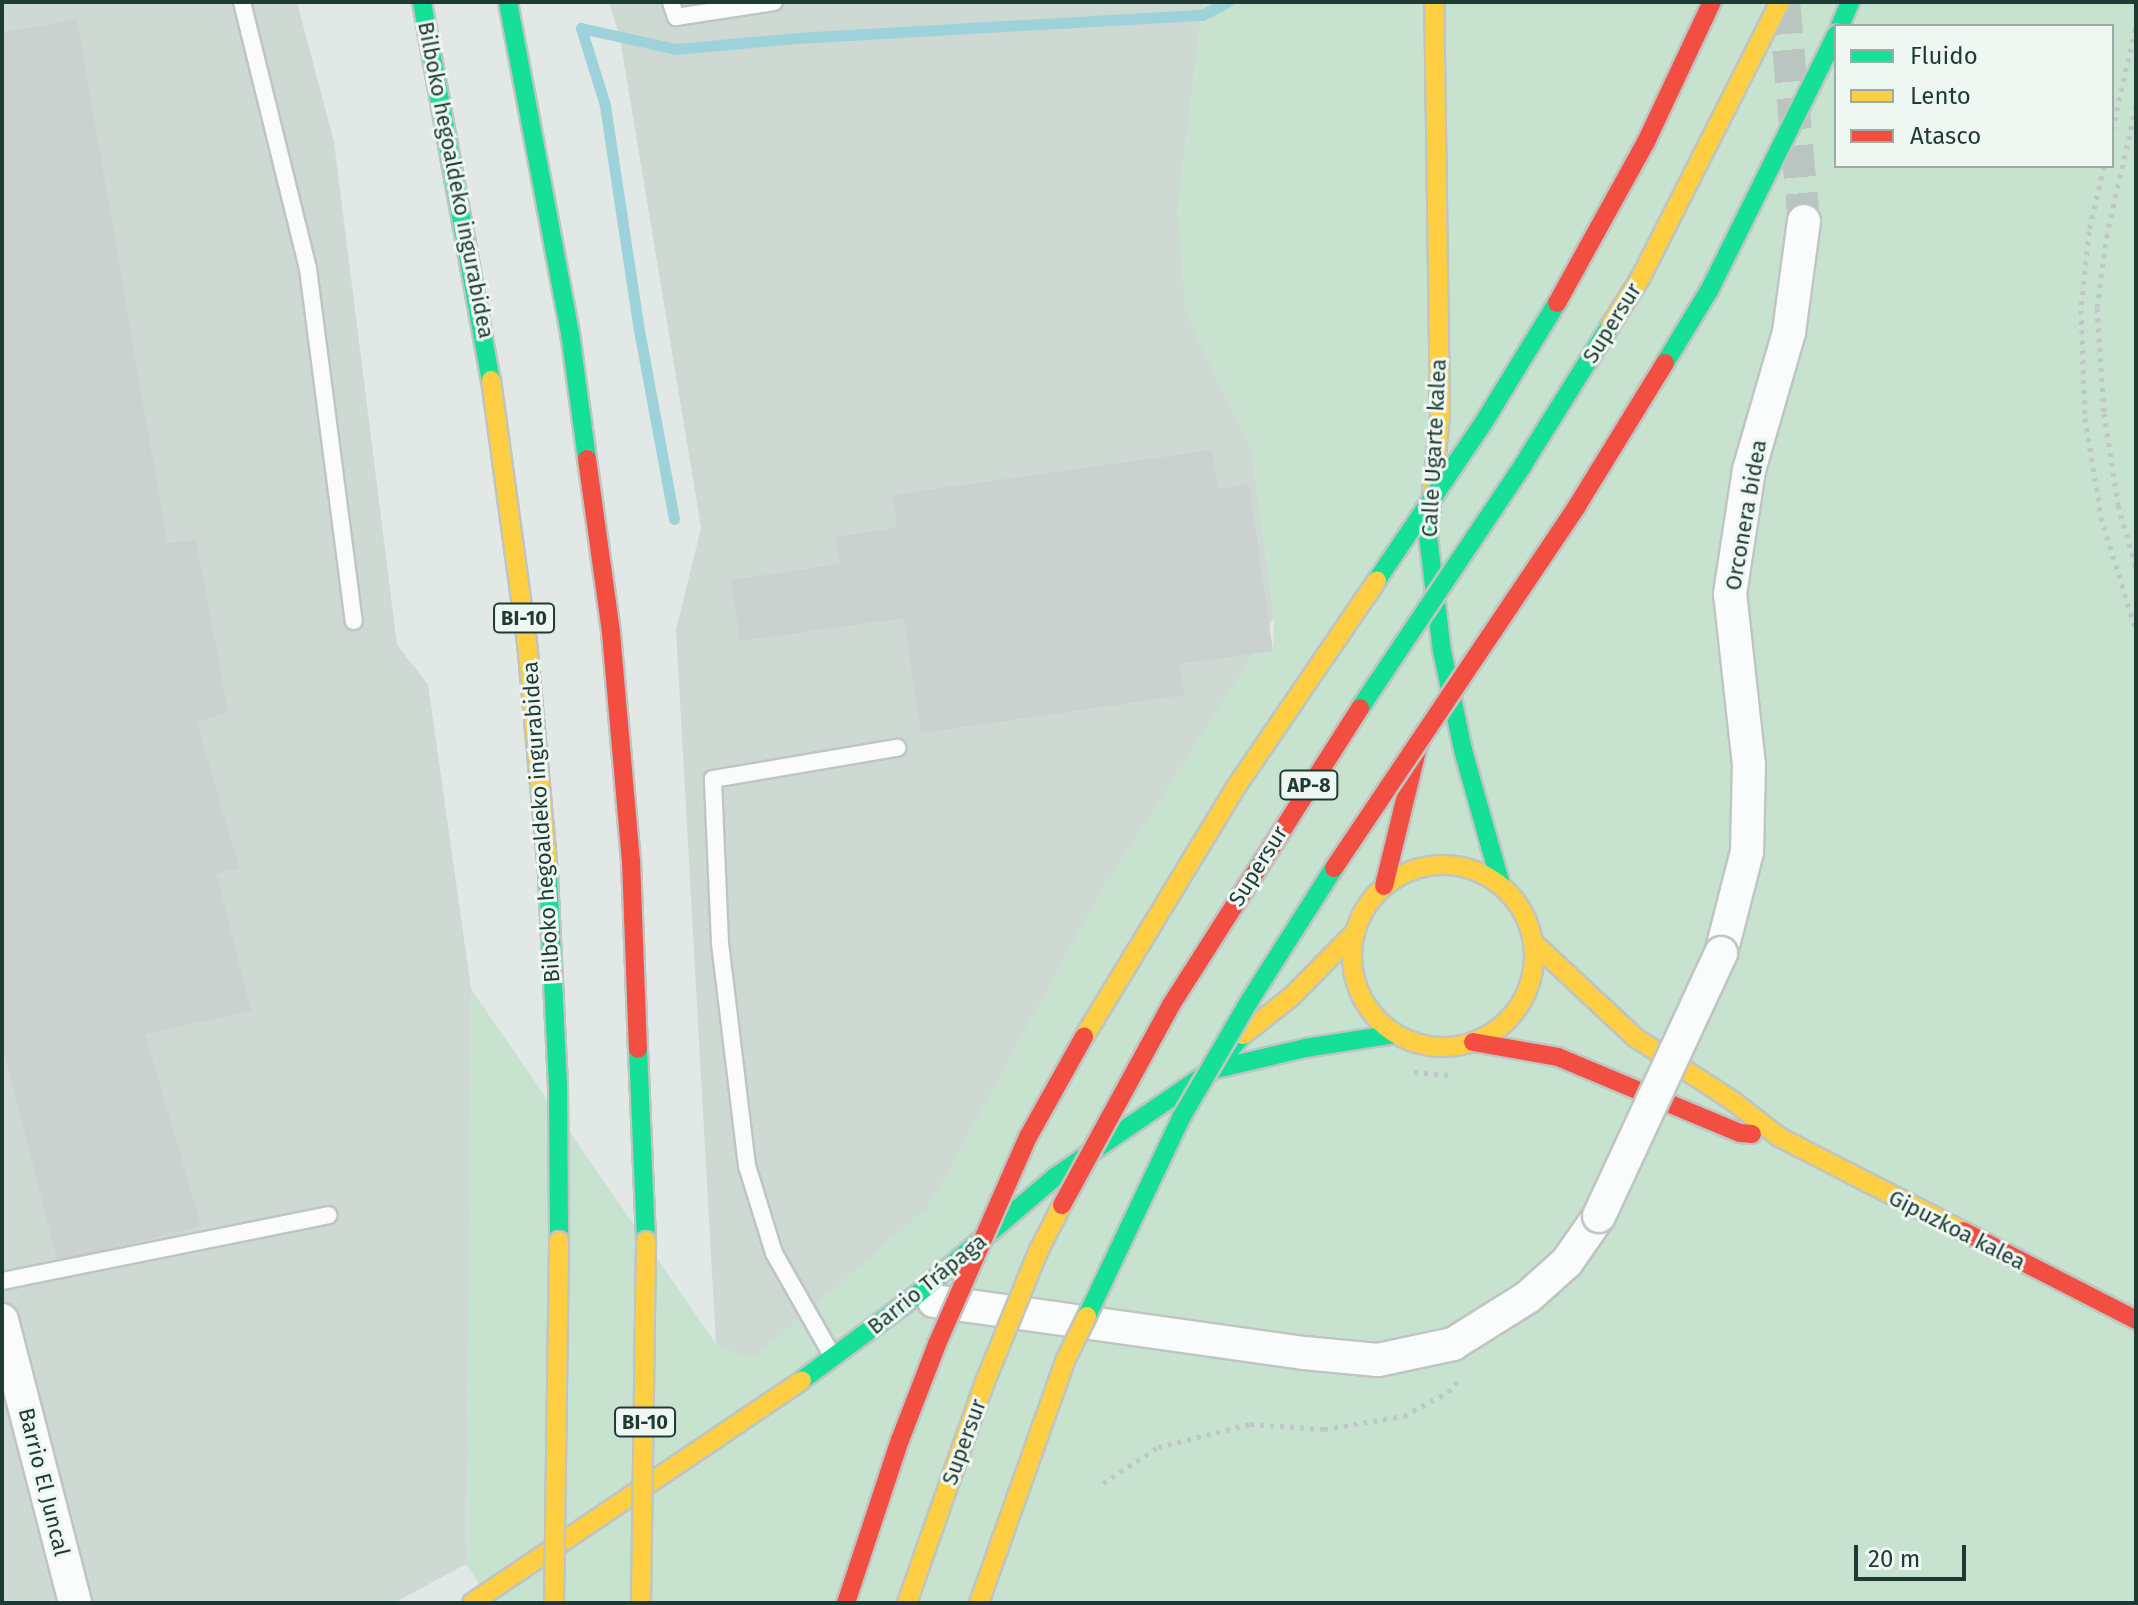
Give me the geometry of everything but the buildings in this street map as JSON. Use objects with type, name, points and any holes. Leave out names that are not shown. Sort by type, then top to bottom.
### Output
[{"type":"main road","name":"Bilboko hegoaldeko ingurabidea","points":[[422,2],[487,347],[529,656],[552,954],[558,1085],[554,1603]]},
{"type":"main road","name":"BI-10","points":[[508,2],[575,361],[611,633],[632,875],[646,1241],[641,1603]]},
{"type":"main road","name":"Calle Ugarte kalea","points":[[1434,2],[1440,415],[1428,536],[1442,651],[1463,750],[1501,885]]},
{"type":"main road","name":"AP-8","points":[[846,1603],[900,1440],[931,1358],[1028,1137],[1081,1042],[1236,787],[1476,435],[1576,272],[1646,142],[1712,2]]},
{"type":"main road","name":"Supersur","points":[[907,1603],[985,1382],[1039,1250],[1108,1116],[1171,1005],[1308,785],[1523,465],[1641,277],[1780,2]]},
{"type":"main road","points":[[1841,24],[1850,2]]},
{"type":"main road","name":"AP-8","points":[[979,1603],[1065,1361],[1181,1118],[1250,1000],[1360,828],[1577,506],[1710,289],[1834,39]]},
{"type":"main road","points":[[1384,886],[1442,651]]},
{"type":"main road","points":[[1442,865],[1473,870],[1501,885],[1522,911],[1534,943],[1533,974],[1521,1004],[1501,1028],[1473,1042],[1447,1047],[1420,1044],[1395,1034],[1373,1015],[1358,989],[1352,961],[1355,932],[1366,907],[1384,886],[1411,870],[1442,865]]},
{"type":"main road","name":"Barrio Trápaga","points":[[472,1603],[834,1358],[913,1298],[1055,1177],[1212,1070],[1240,1037],[1291,997],[1355,932]]},
{"type":"main road","points":[[1534,943],[1636,1038],[1733,1101],[1779,1137]]},
{"type":"main road","points":[[1212,1070],[1317,1046],[1395,1034]]},
{"type":"main road","points":[[1473,1042],[1558,1057],[1740,1133],[1779,1137]]},
{"type":"main road","name":"Gipuzkoa kalea","points":[[1779,1137],[2136,1320]]},
{"type":"street","name":"Orconera bidea","points":[[913,1298],[1304,1353],[1378,1360],[1453,1344],[1528,1297],[1567,1262],[1599,1216],[1721,953],[1747,852],[1749,765],[1730,594],[1749,470],[1789,332],[1804,221]]},
{"type":"street","name":"Barrio El Juncal","points":[[2,1320],[74,1602]]},
{"type":"lane","points":[[242,2],[308,269],[354,621]]},
{"type":"lane","points":[[671,2],[676,17],[774,2]]},
{"type":"lane","points":[[834,1358],[774,1253],[747,1166],[720,942],[713,779],[897,748]]},
{"type":"lane","points":[[2,1281],[328,1215]]},
{"type":"path","points":[[2114,121],[2136,27]]},
{"type":"path","points":[[2136,106],[2107,234],[2097,308],[2104,413],[2116,489],[2136,567]]},
{"type":"path","points":[[2104,168],[2089,231],[2081,310],[2085,418],[2101,517],[2136,631]]},
{"type":"path","points":[[1410,1071],[1456,1075]]},
{"type":"path","points":[[1103,1483],[1158,1447],[1250,1424],[1324,1429],[1404,1416],[1448,1392],[1468,1368]]},
{"type":"shaded area","points":[[2,2],[297,2],[334,142],[397,645],[428,684],[471,989],[466,1564],[394,1603],[2,1603]]},
{"type":"shaded area","points":[[609,2],[1203,2],[1178,207],[1186,313],[1252,450],[1274,617],[1238,681],[1102,890],[929,1207],[752,1360],[716,1344],[676,630],[701,528],[620,38]]},
{"type":"green space","points":[[1203,2],[2136,2],[2136,1603],[492,1603],[466,1564],[471,989],[716,1344],[752,1359],[929,1207],[1102,890],[1253,654],[1273,651],[1274,617],[1252,450],[1186,313],[1178,207]]},
{"type":"waterway","points":[[674,519],[638,324],[605,105],[581,28],[676,49],[798,38],[1202,15],[1228,2]]},
{"type":"tunnel","points":[[1784,2],[1804,221]]},
{"type":"traffic: fast","points":[[422,2],[491,380]]},
{"type":"traffic: fast","points":[[508,2],[570,333],[587,459]]},
{"type":"traffic: fast","points":[[1841,24],[1850,2]]},
{"type":"traffic: fast","points":[[1665,363],[1710,289],[1834,39]]},
{"type":"traffic: fast","points":[[1377,580],[1484,422],[1557,303]]},
{"type":"traffic: fast","points":[[1360,708],[1523,465],[1610,326]]},
{"type":"traffic: fast","points":[[1432,493],[1428,536],[1442,651],[1463,750],[1501,885]]},
{"type":"traffic: fast","points":[[1087,1316],[1181,1118],[1250,1000],[1334,868]]},
{"type":"traffic: fast","points":[[548,875],[558,1085],[559,1241]]},
{"type":"traffic: fast","points":[[1212,1070],[1305,1048],[1395,1034]]},
{"type":"traffic: fast","points":[[802,1380],[913,1298],[1055,1177],[1212,1070],[1243,1035]]},
{"type":"traffic: fast","points":[[638,1049],[646,1241]]},
{"type":"traffic: slow","points":[[1432,493],[1440,415],[1434,2]]},
{"type":"traffic: slow","points":[[1610,326],[1641,277],[1780,2]]},
{"type":"traffic: slow","points":[[491,380],[527,642],[548,875]]},
{"type":"traffic: slow","points":[[1084,1037],[1236,787],[1377,580]]},
{"type":"traffic: slow","points":[[1443,865],[1478,872],[1507,892],[1527,921],[1534,956],[1527,991],[1507,1020],[1478,1040],[1443,1047],[1408,1040],[1379,1020],[1359,991],[1352,956],[1359,921],[1379,892],[1408,872],[1443,865]]},
{"type":"traffic: slow","points":[[1243,1035],[1291,997],[1355,932]]},
{"type":"traffic: slow","points":[[1534,943],[1636,1038],[1733,1101],[1779,1137],[1963,1231]]},
{"type":"traffic: slow","points":[[907,1603],[985,1382],[1039,1250],[1062,1205]]},
{"type":"traffic: slow","points":[[554,1603],[559,1241]]},
{"type":"traffic: slow","points":[[641,1603],[646,1241]]},
{"type":"traffic: slow","points":[[979,1603],[1065,1361],[1087,1316]]},
{"type":"traffic: slow","points":[[472,1603],[802,1380]]},
{"type":"traffic: jam","points":[[1557,303],[1646,142],[1712,2]]},
{"type":"traffic: jam","points":[[1334,868],[1577,506],[1665,363]]},
{"type":"traffic: jam","points":[[587,459],[611,633],[631,860],[638,1049]]},
{"type":"traffic: jam","points":[[1062,1205],[1171,1005],[1360,708]]},
{"type":"traffic: jam","points":[[1384,886],[1419,742]]},
{"type":"traffic: jam","points":[[846,1603],[900,1440],[937,1344],[1028,1137],[1084,1037]]},
{"type":"traffic: jam","points":[[1473,1042],[1558,1057],[1740,1133],[1752,1134]]},
{"type":"traffic: jam","points":[[1963,1231],[2136,1320]]}]
